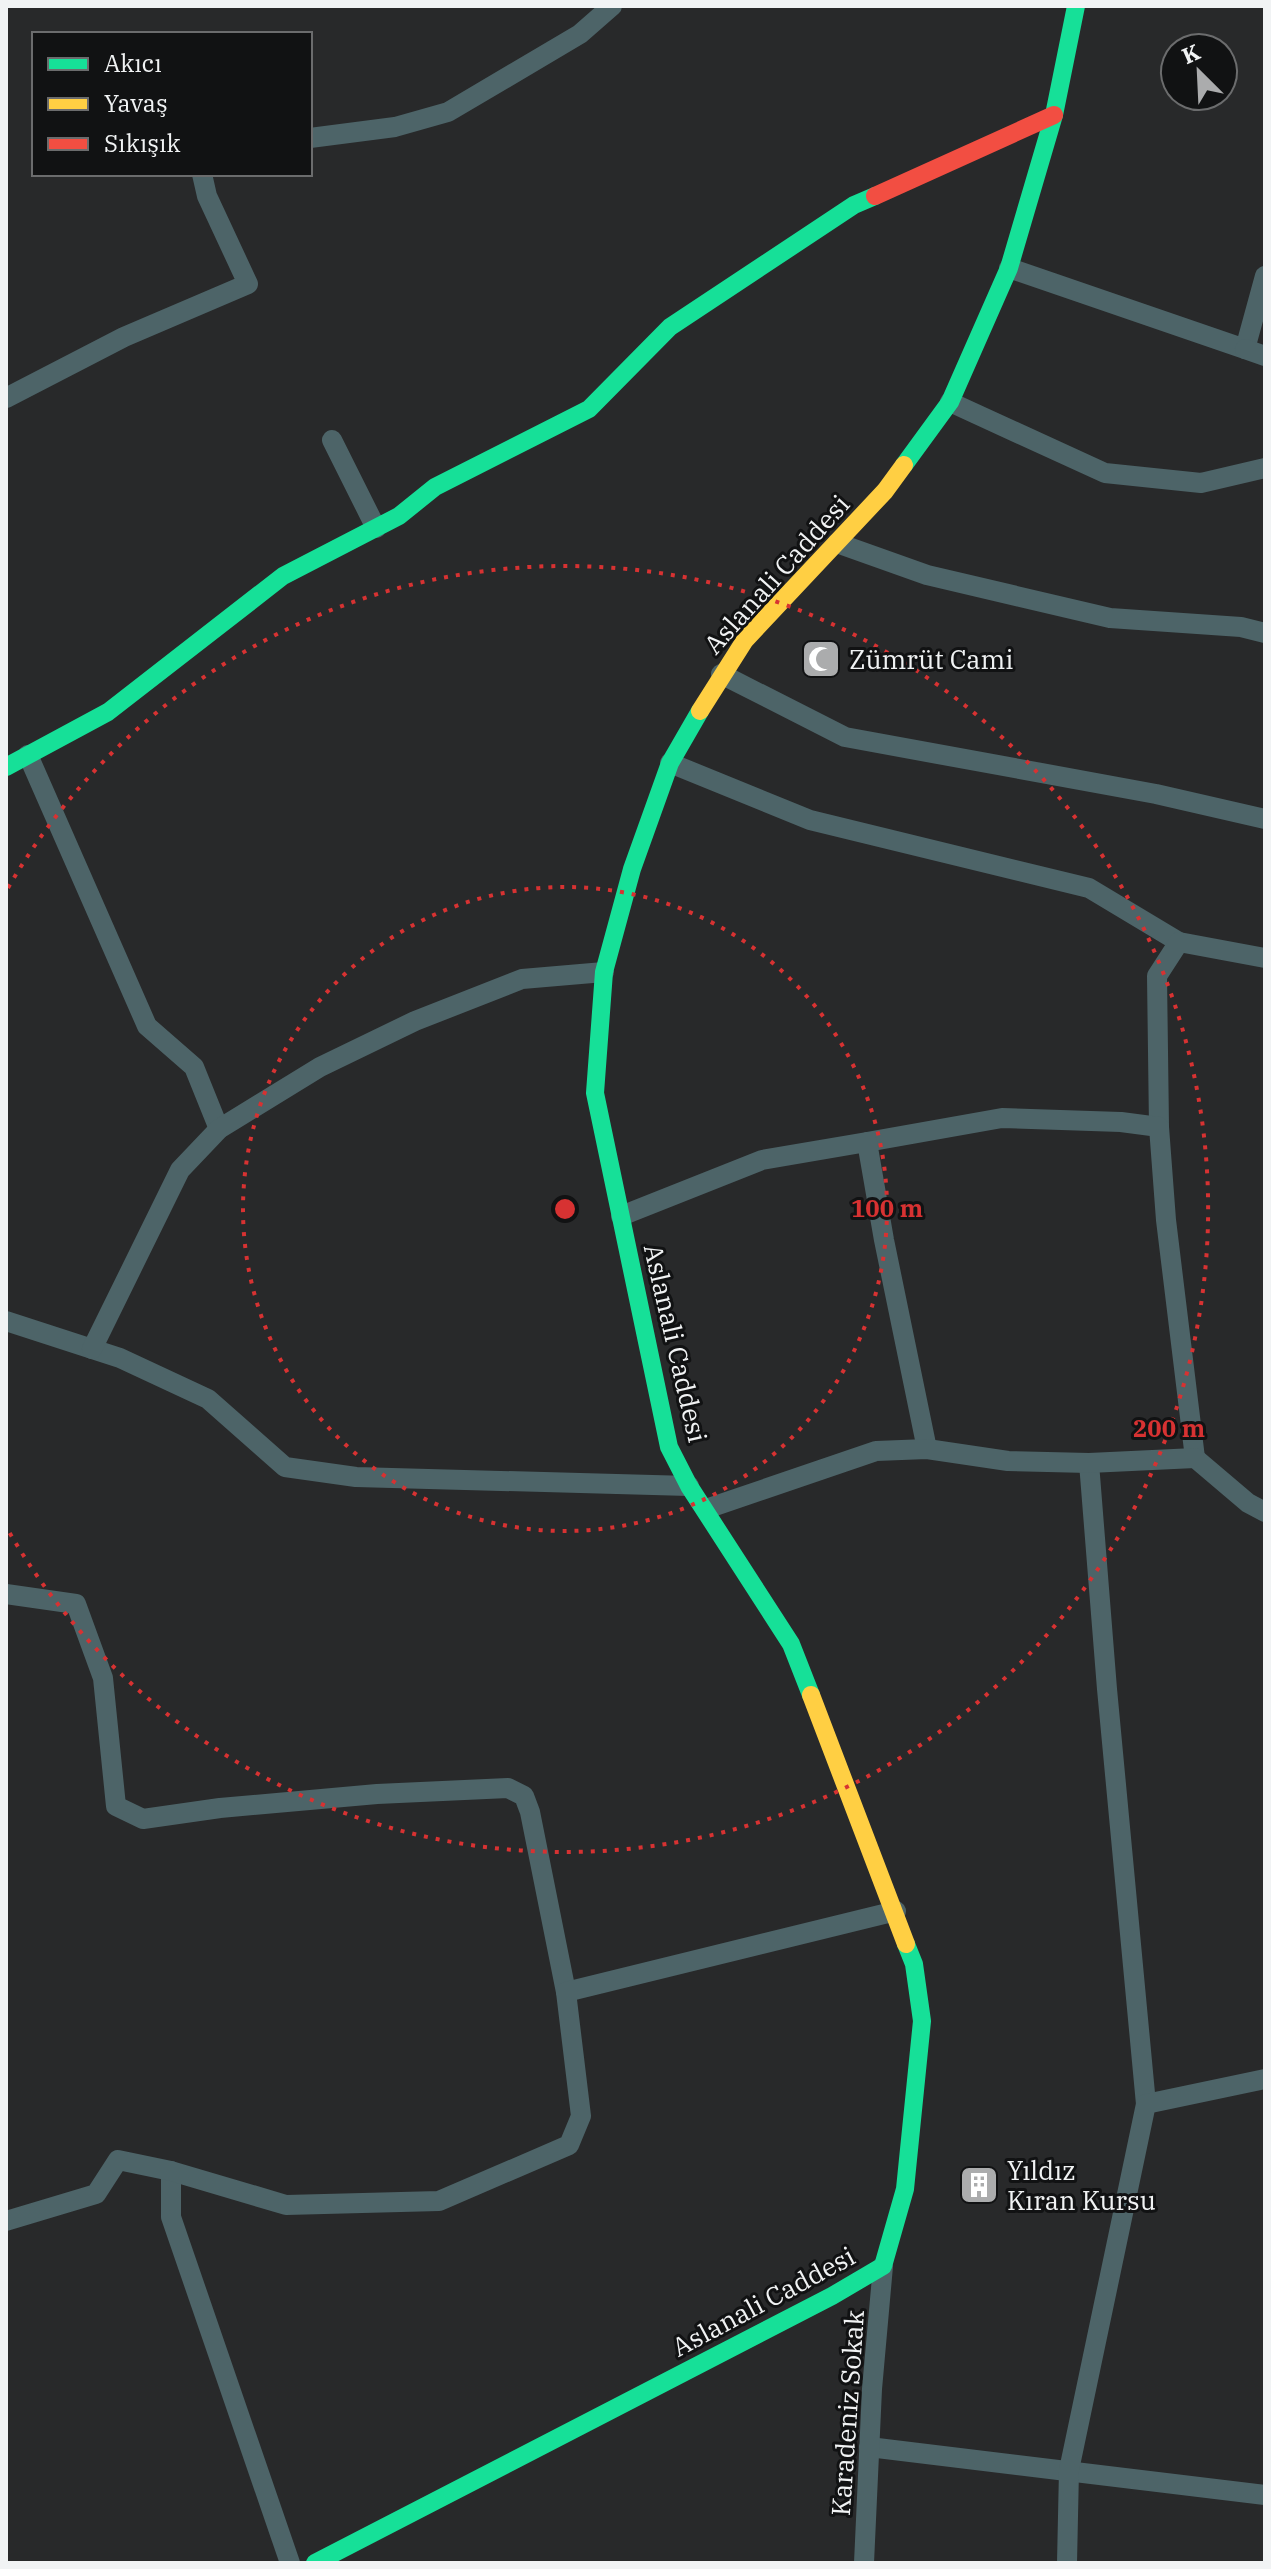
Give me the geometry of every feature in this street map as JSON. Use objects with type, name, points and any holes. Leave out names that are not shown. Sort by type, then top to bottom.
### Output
[{"type":"street","points":[[312,138],[395,127],[448,112],[580,34],[612,6]]},
{"type":"street","name":"Aslanali Caddesi","points":[[315,2563],[832,2296],[883,2266],[905,2189],[922,2021],[914,1964],[791,1644],[689,1486],[669,1447],[595,1093],[604,972],[632,869],[670,763],[721,674],[745,640],[885,491],[950,402],[1009,268],[1054,115],[1076,6]]},
{"type":"street","points":[[6,767],[108,712],[283,576],[399,516],[435,487],[589,409],[670,327],[854,205],[1054,115]]},
{"type":"street","points":[[6,398],[124,337],[248,284],[207,196],[202,176]]},
{"type":"street","points":[[1009,268],[1255,352],[1265,276]]},
{"type":"street","points":[[950,402],[1105,473],[1201,483],[1265,468]]},
{"type":"street","points":[[332,440],[376,528]]},
{"type":"street","points":[[837,543],[927,575],[1110,618],[1241,627],[1265,633]]},
{"type":"street","points":[[721,674],[845,737],[1156,794],[1265,819]]},
{"type":"street","points":[[28,755],[147,1026],[194,1067],[219,1129]]},
{"type":"street","points":[[670,763],[810,820],[1089,888],[1179,942],[1265,958]]},
{"type":"street","points":[[1179,942],[1157,976],[1159,1127],[1166,1220],[1195,1458],[1248,1503],[1265,1512]]},
{"type":"street","points":[[92,1349],[180,1170],[219,1129],[320,1067],[415,1021],[522,979],[604,972]]},
{"type":"street","points":[[621,1216],[762,1160],[1002,1118],[1121,1122],[1159,1127]]},
{"type":"street","points":[[867,1142],[927,1449]]},
{"type":"street","points":[[6,1321],[120,1358],[208,1399],[285,1467],[356,1477],[689,1486]]},
{"type":"street","points":[[706,1509],[876,1451],[927,1449],[1008,1461],[1089,1463],[1195,1458]]},
{"type":"street","points":[[1067,2563],[1069,2470],[1146,2104],[1089,1463]]},
{"type":"street","points":[[6,1594],[76,1604],[103,1678],[116,1806],[143,1819],[220,1808],[377,1794],[508,1788],[524,1796],[530,1812],[566,1992],[581,2116],[569,2145],[439,2201],[286,2205],[171,2171],[118,2160],[96,2194],[6,2221]]},
{"type":"street","points":[[566,1992],[896,1911]]},
{"type":"street","points":[[1146,2104],[1265,2079]]},
{"type":"street","points":[[171,2171],[171,2217],[290,2563]]},
{"type":"street","name":"Karadeniz Sokak","points":[[864,2563],[869,2447],[883,2266]]},
{"type":"street","points":[[869,2447],[1265,2495]]},
{"type":"traffic: fast","points":[[904,465],[950,402],[1009,268],[1054,115],[1076,6]]},
{"type":"traffic: fast","points":[[6,767],[108,712],[283,576],[399,516],[435,487],[589,409],[670,327],[854,205],[875,196]]},
{"type":"traffic: fast","points":[[700,711],[670,763],[632,869],[604,972],[595,1093],[669,1447],[689,1486],[791,1644],[811,1695]]},
{"type":"traffic: fast","points":[[315,2563],[832,2296],[883,2266],[905,2189],[922,2021],[914,1964],[906,1944]]},
{"type":"traffic: slow","points":[[700,711],[745,640],[885,491],[904,465]]},
{"type":"traffic: slow","points":[[811,1695],[906,1944]]},
{"type":"traffic: jam","points":[[875,196],[1054,115]]},
{"type":"place","name":"Zümrüt Cami","points":[[821,659]]},
{"type":"place","name":"Yıldız Kıran Kursu","points":[[979,2185]]}]
